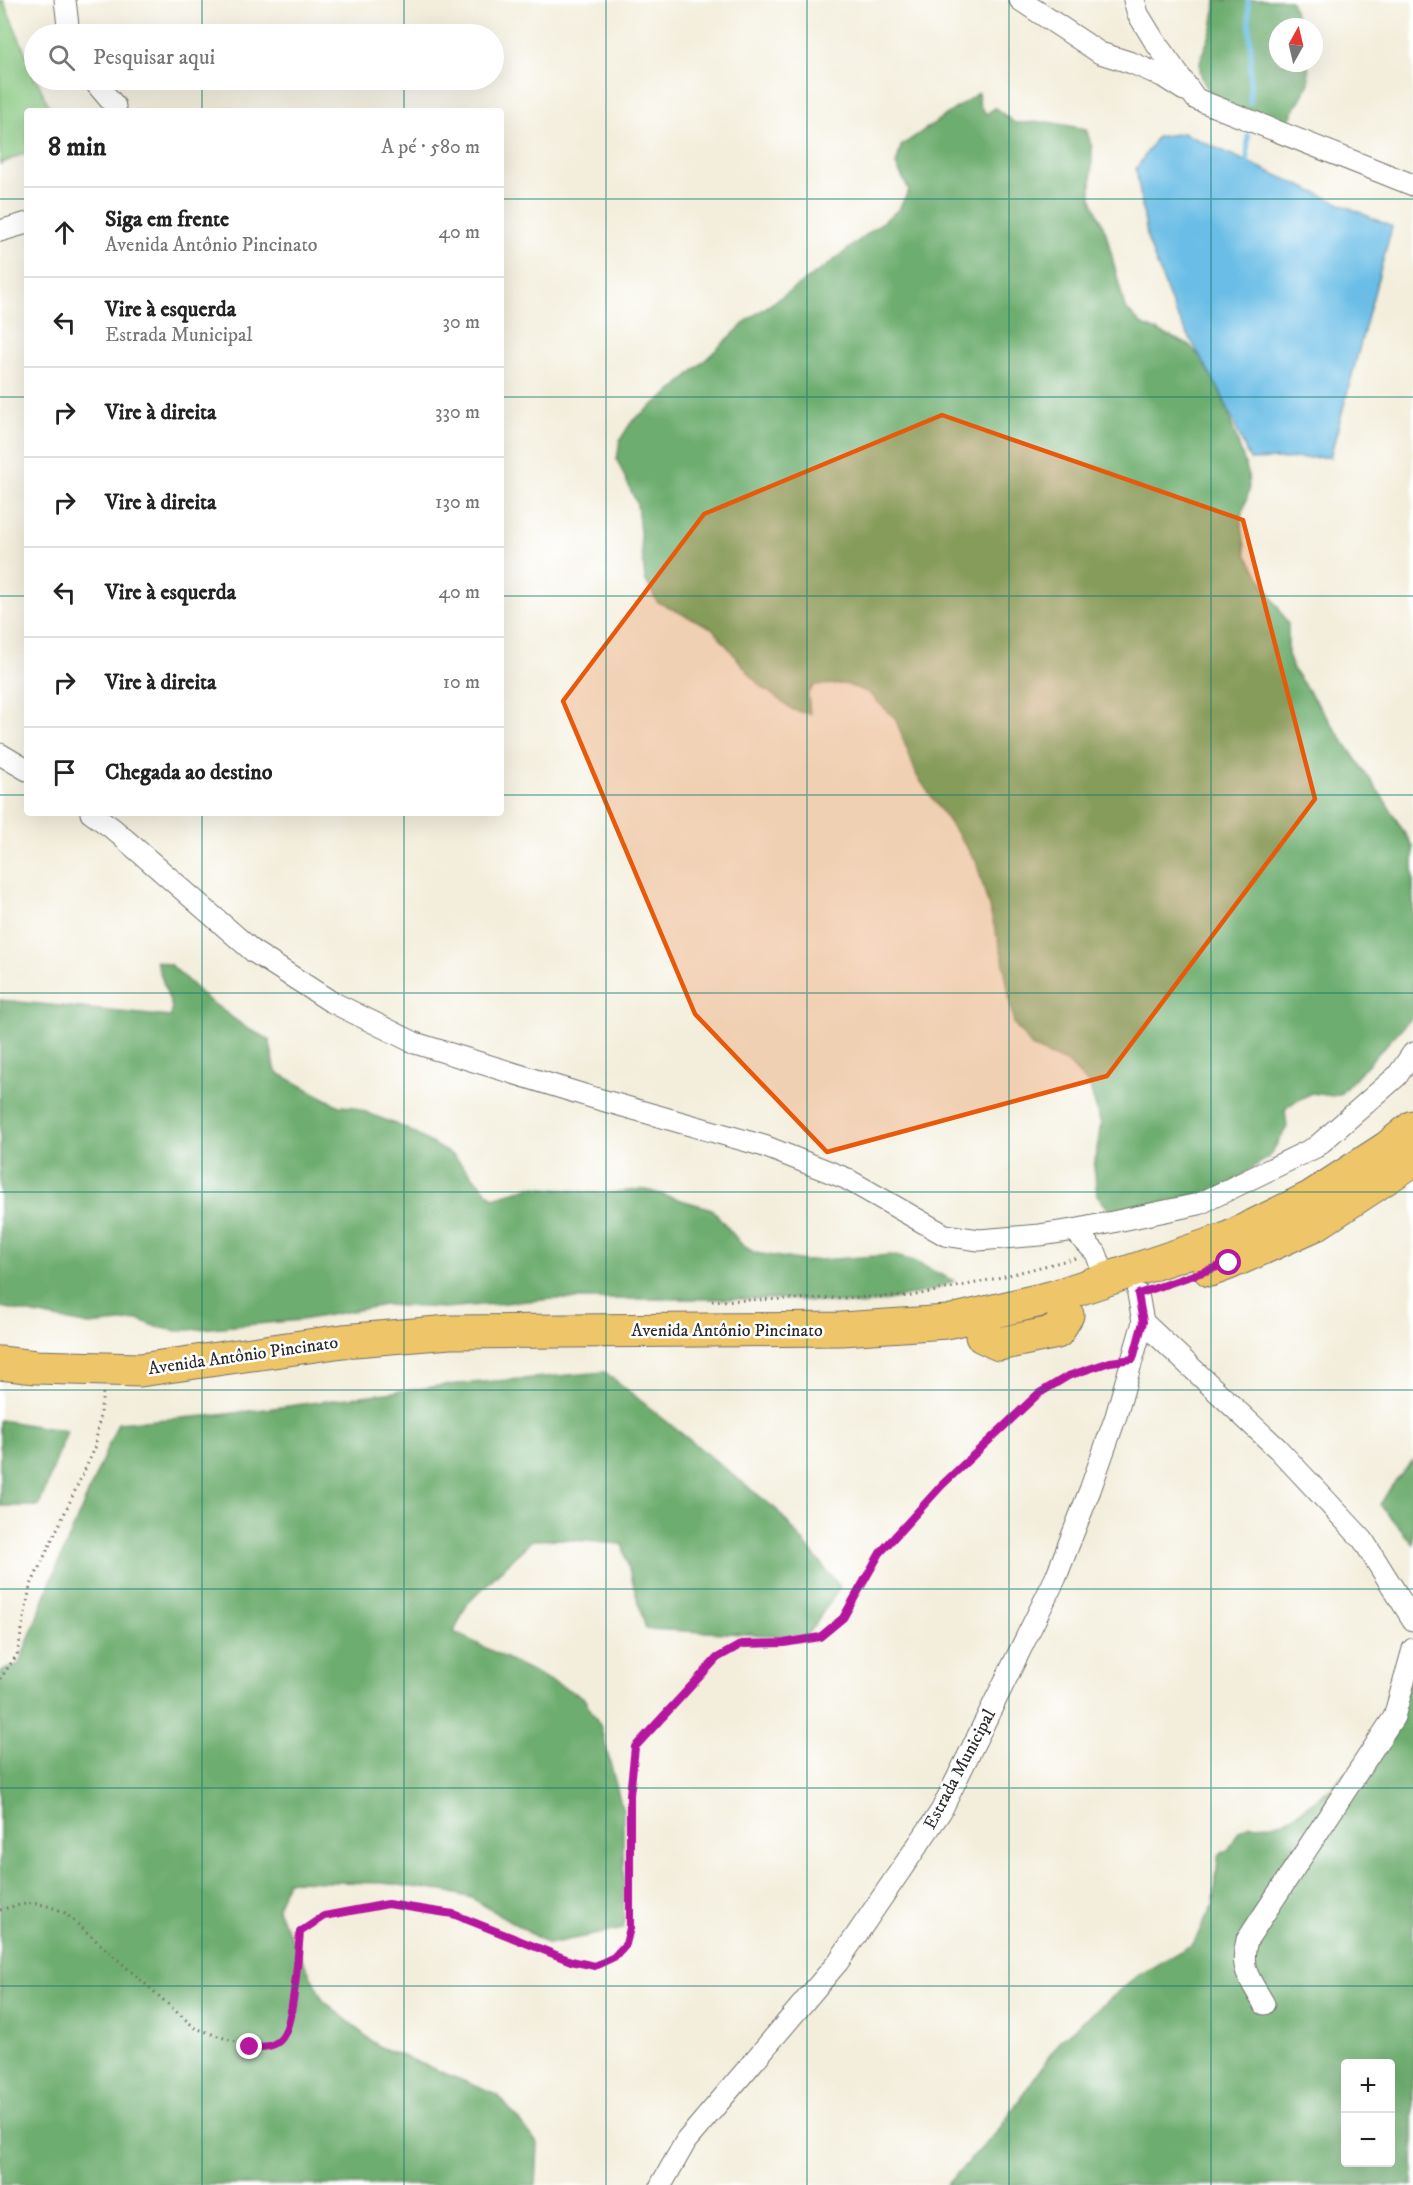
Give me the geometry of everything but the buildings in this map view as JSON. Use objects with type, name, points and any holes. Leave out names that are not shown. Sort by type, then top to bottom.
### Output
[{"type":"main road","name":"Avenida Antônio Pincinato","points":[[0,1384],[104,1391],[193,1383],[378,1357],[523,1350],[838,1349],[928,1344],[982,1336],[1060,1306],[1106,1281],[1227,1239],[1310,1198],[1387,1148],[1413,1127]]},
{"type":"main road","name":"Avenida Antônio Pincinato","points":[[0,1363],[36,1367],[140,1370],[343,1341],[450,1332],[842,1329],[946,1322],[963,1304],[1030,1288],[1060,1306],[1140,1308],[1229,1263],[1316,1224],[1413,1160]]},
{"type":"street","points":[[65,0],[68,24]]},
{"type":"street","points":[[1020,0],[1100,53],[1162,76],[1196,99],[1413,185]]},
{"type":"street","points":[[1134,0],[1137,14],[1196,99]]},
{"type":"street","points":[[1132,63],[1155,42]]},
{"type":"street","points":[[101,90],[115,108]]},
{"type":"street","points":[[0,231],[24,224]]},
{"type":"street","points":[[0,754],[24,768]]},
{"type":"street","points":[[95,816],[112,828],[254,952],[330,1001],[415,1043],[591,1097],[764,1146],[845,1179],[945,1235],[979,1240],[1040,1235],[1199,1204],[1316,1147],[1397,1076],[1413,1053]]},
{"type":"street","points":[[1074,1230],[1096,1253],[1106,1281]]},
{"type":"street","points":[[1140,1308],[1363,1540],[1413,1620]]},
{"type":"street","name":"Estrada Municipal","points":[[661,2185],[686,2141],[838,1962],[941,1811],[1056,1577],[1090,1490],[1133,1359],[1140,1308]]},
{"type":"street","points":[[1264,2004],[1245,1969],[1243,1955],[1247,1940],[1394,1717],[1413,1650]]},
{"type":"path","points":[[0,1910],[24,1903],[46,1904],[65,1913],[195,2028],[250,2047],[268,2047],[282,2039],[290,2022],[300,1932],[324,1916],[388,1904],[453,1914],[571,1961],[595,1966],[614,1957],[626,1944],[630,1928],[630,1795],[635,1747],[717,1658],[742,1644],[784,1643],[820,1637],[843,1618],[880,1553],[942,1485],[1038,1394],[1068,1376],[1110,1362],[1133,1359]]},
{"type":"path","points":[[0,1679],[17,1655],[30,1587],[95,1448],[104,1391]]},
{"type":"highlighted area","points":[[942,415],[1243,520],[1315,799],[1107,1076],[827,1152],[695,1014],[563,701],[704,514]]},
{"type":"green space","points":[[0,0],[3,0],[24,49],[24,90],[42,90],[50,108],[24,108],[24,153],[0,164]]},
{"type":"green space","points":[[1216,0],[1291,0],[1296,18],[1269,18],[1269,72],[1308,72],[1309,83],[1284,129],[1230,107],[1208,89],[1202,78],[1200,64],[1212,28]]},
{"type":"green space","points":[[978,93],[980,106],[986,114],[995,108],[1015,123],[1048,122],[1086,129],[1092,148],[1091,197],[1106,233],[1125,308],[1141,324],[1189,345],[1205,362],[1222,395],[1248,473],[1249,491],[1241,518],[1246,554],[1288,624],[1288,654],[1293,669],[1385,801],[1413,847],[1413,1016],[1341,1093],[1333,1096],[1311,1093],[1288,1106],[1285,1110],[1287,1127],[1269,1157],[1221,1189],[1113,1215],[1097,1195],[1094,1167],[1101,1124],[1089,1085],[1068,1063],[1033,1048],[1014,1024],[1002,954],[976,861],[917,776],[895,718],[867,692],[845,684],[815,685],[808,694],[810,714],[793,710],[758,684],[712,628],[657,602],[645,579],[637,504],[617,460],[620,440],[632,421],[674,389],[749,319],[829,264],[899,209],[909,190],[896,165],[901,146]]},
{"type":"green space","points":[[156,961],[171,965],[206,998],[248,1029],[269,1039],[276,1072],[339,1106],[353,1107],[405,1128],[454,1156],[493,1198],[531,1187],[603,1194],[643,1189],[712,1209],[742,1245],[755,1253],[805,1261],[891,1255],[911,1260],[954,1281],[933,1290],[865,1305],[788,1299],[553,1299],[444,1308],[385,1305],[301,1320],[177,1331],[157,1327],[140,1320],[89,1325],[0,1307],[0,1000],[171,1017],[172,1008]]},
{"type":"green space","points":[[605,1372],[777,1510],[840,1587],[806,1637],[646,1629],[622,1544],[561,1539],[532,1540],[467,1604],[454,1632],[583,1697],[600,1725],[623,1811],[624,1929],[548,1944],[472,1898],[444,1891],[383,1883],[287,1881],[277,1909],[323,2000],[378,2046],[498,2095],[538,2144],[536,2185],[0,2185],[0,1672],[19,1664],[51,1581],[118,1423],[219,1415],[447,1385]]},
{"type":"green space","points":[[0,1420],[67,1431],[39,1506],[0,1506]]},
{"type":"green space","points":[[1413,1460],[1413,1544],[1380,1505]]},
{"type":"green space","points":[[1413,1675],[1413,2185],[946,2185],[998,2131],[1060,2040],[1139,1975],[1193,1944],[1214,1903],[1218,1856],[1229,1849],[1239,1831],[1250,1825],[1276,1824],[1292,1817],[1331,1788],[1387,1731]]},
{"type":"water","points":[[1183,133],[1392,227],[1330,457],[1250,460],[1221,393],[1175,312],[1148,241],[1136,169],[1157,137]]},
{"type":"waterway","points":[[1248,0],[1251,53],[1250,103]]},
{"type":"waterway","points":[[1247,162],[1248,136]]},
{"type":"route","points":[[250,2047],[268,2047],[282,2039],[290,2022],[300,1932],[324,1916],[388,1904],[453,1914],[571,1961],[595,1966],[614,1957],[626,1944],[630,1928],[630,1795],[635,1747],[717,1658],[742,1644],[784,1643],[820,1637],[843,1618],[880,1553],[942,1485],[1038,1394],[1068,1376],[1110,1362],[1133,1359],[1143,1322],[1138,1294],[1229,1263]]}]
